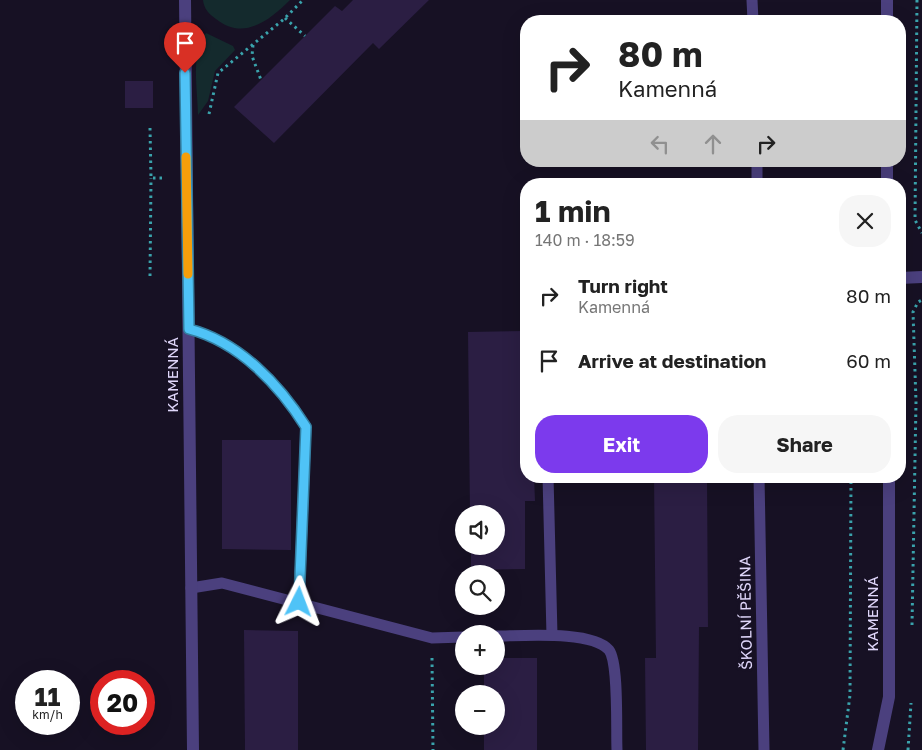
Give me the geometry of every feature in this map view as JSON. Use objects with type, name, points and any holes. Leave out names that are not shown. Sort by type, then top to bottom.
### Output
[{"type":"street","name":"KAMENNÁ","points":[[186,0],[193,750]]},
{"type":"street","points":[[887,0],[887,15]]},
{"type":"street","points":[[906,278],[922,277]]},
{"type":"street","name":"KAMENNÁ","points":[[878,750],[889,697],[889,483]]},
{"type":"lane","points":[[752,0],[753,15]]},
{"type":"lane","points":[[189,329],[209,334],[242,353],[291,404],[306,427],[299,602]]},
{"type":"lane","points":[[548,483],[552,635]]},
{"type":"lane","name":"ŠKOLNÍ PĚŠINA","points":[[759,483],[764,750]]},
{"type":"lane","points":[[191,588],[222,583],[432,638],[455,637]]},
{"type":"lane","points":[[505,636],[552,635],[597,641],[610,651],[615,669],[617,750]]},
{"type":"path","points":[[917,0],[915,220],[922,233]]},
{"type":"path","points":[[286,18],[305,36]]},
{"type":"path","points":[[253,44],[252,56],[261,80]]},
{"type":"path","points":[[150,128],[150,276]]},
{"type":"path","points":[[151,178],[187,179]]},
{"type":"path","points":[[912,630],[916,402],[913,312],[918,302],[922,300]]},
{"type":"path","points":[[842,750],[850,696],[851,483]]},
{"type":"path","points":[[432,638],[433,750]]},
{"type":"path","points":[[908,750],[911,700]]},
{"type":"green space","points":[[203,0],[290,0],[273,15],[255,26],[236,28],[226,25],[211,15],[206,9]]},
{"type":"green space","points":[[206,33],[233,46],[235,50],[215,71],[208,101],[198,115],[196,60],[201,40]]},
{"type":"building","points":[[353,0],[429,0],[379,49],[373,43],[274,143],[234,107],[335,6],[342,11]]},
{"type":"building","points":[[125,81],[153,81],[153,108],[125,108]]},
{"type":"building","points":[[520,331],[520,483],[534,483],[535,501],[525,501],[525,569],[505,569],[505,565],[471,565],[471,555],[505,555],[505,505],[470,505],[468,332]]},
{"type":"building","points":[[222,440],[291,440],[291,550],[222,549]]},
{"type":"building","points":[[654,483],[707,483],[708,627],[699,627],[698,750],[646,750],[645,658],[656,658]]},
{"type":"building","points":[[244,630],[298,631],[298,750],[245,750]]},
{"type":"building","points":[[505,658],[537,658],[537,750],[484,750],[484,735],[505,735],[505,685],[484,685],[484,675],[505,675]]},
{"type":"slow traffic","points":[[186,157],[188,274]]},
{"type":"route","points":[[185,73],[189,329],[209,334],[242,353],[291,404],[306,427],[299,602]]}]
